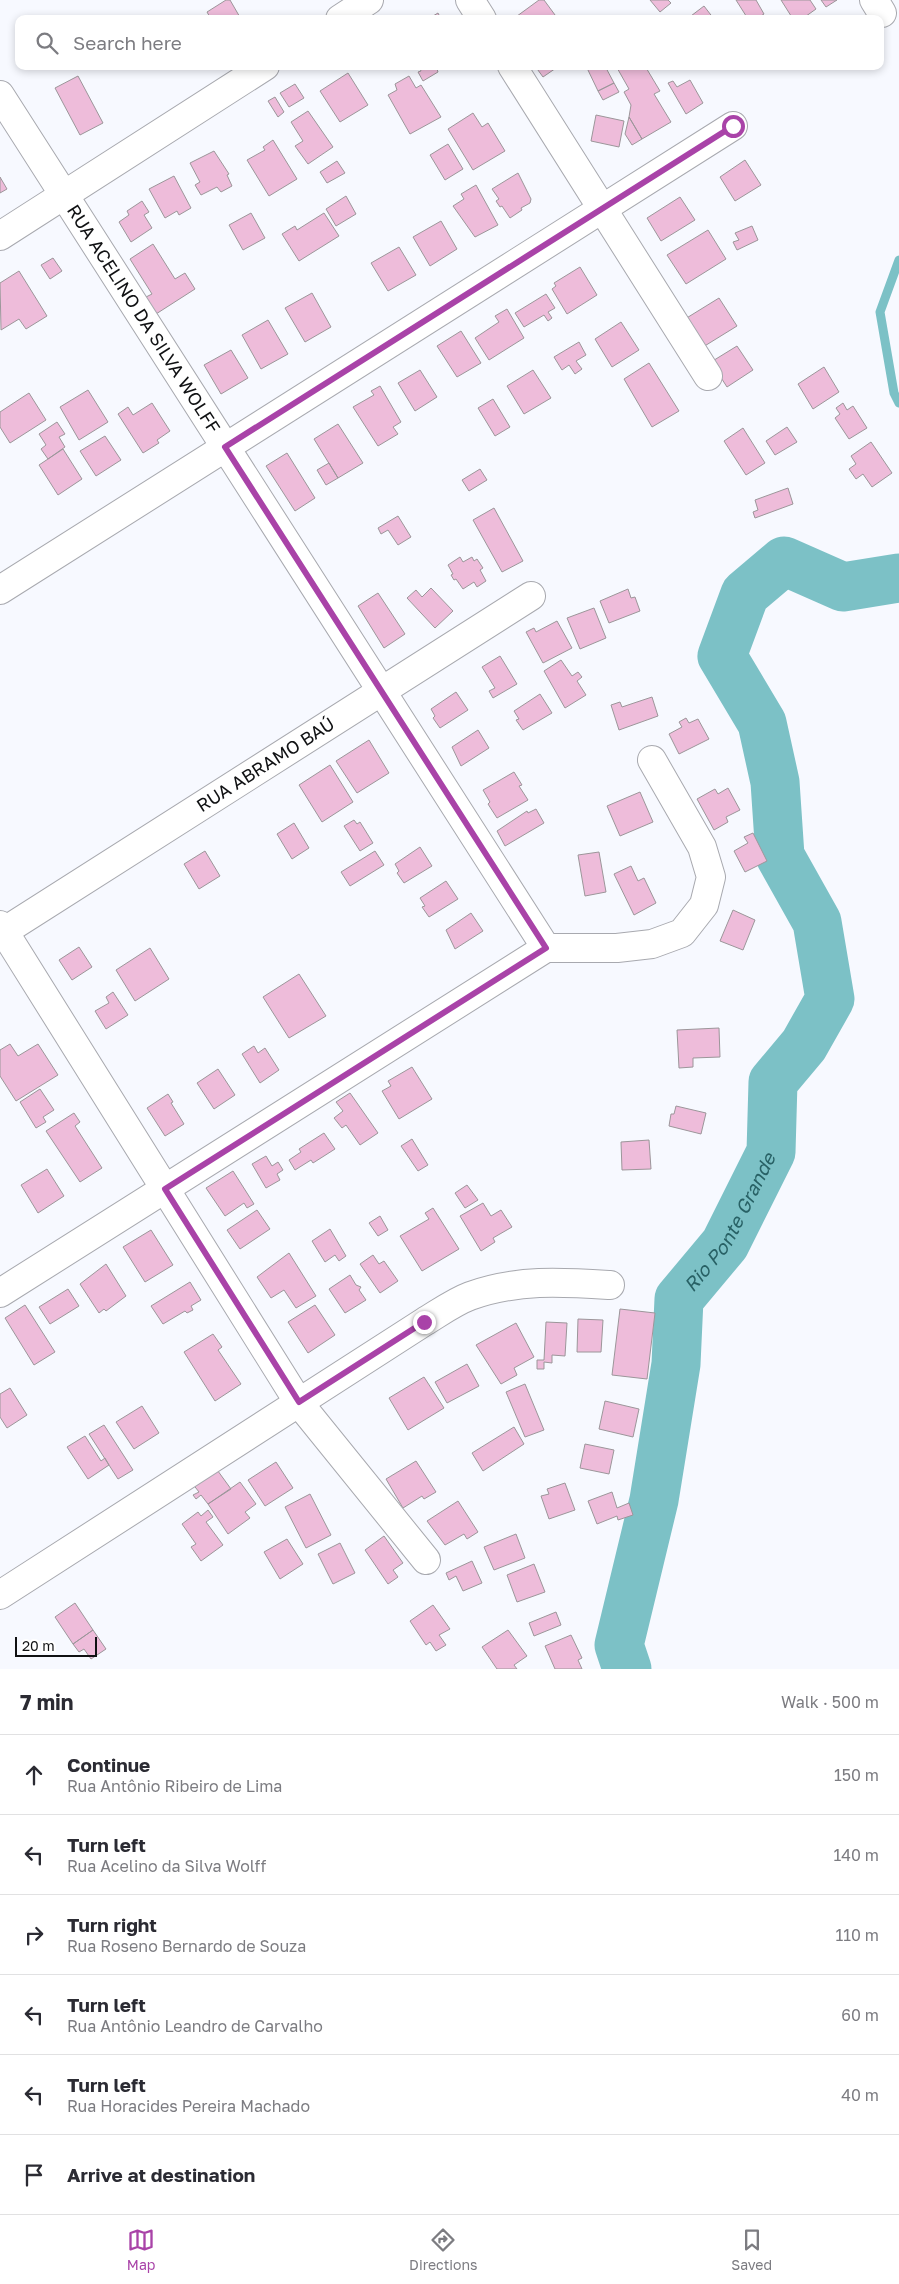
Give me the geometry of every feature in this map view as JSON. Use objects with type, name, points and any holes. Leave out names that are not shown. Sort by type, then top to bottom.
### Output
[{"type":"street","points":[[346,15],[369,0]]},
{"type":"street","points":[[470,0],[479,15]]},
{"type":"street","points":[[0,236],[259,70]]},
{"type":"street","points":[[515,70],[708,376]]},
{"type":"street","name":"RUA ACELINO DA SILVA WOLFF","points":[[0,95],[546,948]]},
{"type":"street","points":[[0,590],[733,126]]},
{"type":"street","name":"RUA ABRAMO BAÚ","points":[[1,930],[531,596]]},
{"type":"street","points":[[0,1293],[546,948],[617,948],[652,944],[682,933],[704,905],[711,877],[702,847],[652,760]]},
{"type":"street","points":[[1,930],[299,1402],[426,1560]]},
{"type":"street","points":[[0,1594],[424,1322],[469,1296],[506,1285],[551,1282],[610,1285]]},
{"type":"building","points":[[226,0],[230,0],[239,15],[209,15],[207,12]]},
{"type":"building","points":[[539,0],[544,0],[555,15],[518,15]]},
{"type":"building","points":[[650,0],[668,0],[671,3],[660,12]]},
{"type":"building","points":[[736,0],[756,0],[764,14],[762,15],[745,15]]},
{"type":"building","points":[[781,0],[810,0],[816,9],[808,15],[790,15]]},
{"type":"building","points":[[821,0],[837,0],[826,7]]},
{"type":"building","points":[[704,6],[711,15],[692,15]]},
{"type":"building","points":[[437,70],[438,72],[423,81],[418,72]]},
{"type":"building","points":[[538,70],[553,70],[543,77]]},
{"type":"building","points":[[588,70],[607,70],[614,83],[598,91]]},
{"type":"building","points":[[618,70],[647,70],[660,91],[654,94],[671,122],[642,139],[629,117],[631,105],[624,92],[629,89]]},
{"type":"building","points":[[348,73],[368,105],[340,122],[320,91]]},
{"type":"building","points":[[78,76],[103,123],[80,135],[55,88]]},
{"type":"building","points":[[409,76],[416,88],[421,85],[441,117],[410,134],[388,95],[397,90],[395,84]]},
{"type":"building","points":[[690,80],[703,103],[686,114],[668,83],[673,81],[677,87]]},
{"type":"building","points":[[614,83],[619,92],[603,100],[598,91]]},
{"type":"building","points":[[295,84],[304,98],[289,107],[280,93]]},
{"type":"building","points":[[275,97],[284,112],[278,117],[268,101]]},
{"type":"building","points":[[308,111],[333,147],[308,164],[295,146],[303,141],[291,122]]},
{"type":"building","points":[[473,113],[482,127],[488,123],[505,151],[473,170],[448,129]]},
{"type":"building","points":[[596,115],[624,121],[619,147],[591,141]]},
{"type":"building","points":[[629,117],[642,139],[632,145],[625,134]]},
{"type":"building","points":[[273,140],[297,179],[269,196],[247,160],[265,150],[263,147]]},
{"type":"building","points":[[448,144],[463,169],[445,180],[430,155]]},
{"type":"building","points":[[214,151],[229,174],[227,175],[232,186],[221,192],[217,187],[201,195],[195,185],[200,182],[190,163]]},
{"type":"building","points":[[745,160],[761,185],[735,201],[720,177]]},
{"type":"building","points":[[337,161],[345,173],[327,183],[320,172]]},
{"type":"building","points":[[518,173],[531,199],[530,203],[510,218],[496,201],[499,199],[492,189]]},
{"type":"building","points":[[174,176],[191,208],[179,215],[177,211],[165,218],[149,189]]},
{"type":"building","points":[[0,177],[7,189],[0,193]]},
{"type":"building","points":[[476,185],[498,225],[475,237],[453,206],[464,199],[461,194]]},
{"type":"building","points":[[346,196],[356,214],[336,226],[326,209]]},
{"type":"building","points":[[680,197],[695,220],[661,241],[647,218]]},
{"type":"building","points":[[142,201],[149,212],[144,215],[152,228],[131,242],[119,222],[129,215],[127,211]]},
{"type":"building","points":[[251,213],[265,238],[243,250],[229,225]]},
{"type":"building","points":[[324,213],[339,236],[299,261],[282,234],[295,226],[297,230]]},
{"type":"building","points":[[441,221],[457,249],[430,266],[413,237]]},
{"type":"building","points":[[752,226],[758,240],[737,250],[733,242],[739,240],[735,233]]},
{"type":"building","points":[[708,230],[726,259],[686,284],[667,255]]},
{"type":"building","points":[[153,244],[175,279],[185,273],[195,289],[156,314],[146,297],[152,294],[130,259]]},
{"type":"building","points":[[399,247],[416,275],[388,291],[371,263]]},
{"type":"building","points":[[53,258],[62,271],[50,279],[41,265]]},
{"type":"building","points":[[580,267],[597,295],[567,314],[552,289],[556,286],[554,283]]},
{"type":"building","points":[[19,271],[47,316],[26,329],[19,319],[1,330],[0,283]]},
{"type":"building","points":[[312,293],[331,327],[305,342],[285,308]]},
{"type":"building","points":[[546,294],[555,308],[548,312],[552,318],[548,321],[544,315],[524,327],[515,313]]},
{"type":"building","points":[[719,298],[737,326],[703,347],[685,319]]},
{"type":"building","points":[[507,309],[524,338],[489,360],[475,338],[499,322],[495,316]]},
{"type":"building","points":[[268,320],[288,354],[261,369],[242,335]]},
{"type":"building","points":[[621,322],[639,350],[612,367],[595,339]]},
{"type":"building","points":[[461,331],[481,363],[457,377],[437,346]]},
{"type":"building","points":[[579,342],[586,355],[576,361],[582,369],[575,374],[569,365],[562,370],[554,357]]},
{"type":"building","points":[[737,346],[753,370],[727,387],[711,362]]},
{"type":"building","points":[[231,350],[248,378],[221,394],[204,365]]},
{"type":"building","points":[[649,363],[679,411],[652,427],[624,379]]},
{"type":"building","points":[[824,367],[839,392],[813,409],[798,384]]},
{"type":"building","points":[[420,370],[437,397],[415,411],[398,383]]},
{"type":"building","points":[[533,370],[551,398],[524,414],[507,386]]},
{"type":"building","points":[[380,386],[401,422],[393,427],[398,434],[378,446],[353,407],[374,395],[371,391]]},
{"type":"building","points":[[88,390],[108,422],[79,440],[60,407]]},
{"type":"building","points":[[29,393],[46,420],[10,443],[0,427],[0,412]]},
{"type":"building","points":[[493,399],[510,427],[495,436],[478,408]]},
{"type":"building","points":[[152,403],[170,431],[157,440],[159,443],[143,453],[118,414],[128,407],[133,415]]},
{"type":"building","points":[[843,403],[847,410],[853,406],[867,428],[849,439],[835,418],[840,414],[836,408]]},
{"type":"building","points":[[57,422],[65,434],[59,437],[65,447],[48,459],[41,449],[46,445],[39,434]]},
{"type":"building","points":[[338,424],[363,463],[338,478],[314,439]]},
{"type":"building","points":[[787,427],[797,442],[775,455],[766,441]]},
{"type":"building","points":[[743,428],[765,463],[746,475],[724,441]]},
{"type":"building","points":[[105,436],[121,460],[96,476],[80,451]]},
{"type":"building","points":[[871,442],[892,473],[872,487],[863,474],[856,479],[849,469],[856,464],[851,456]]},
{"type":"building","points":[[63,449],[82,479],[58,495],[39,465]]},
{"type":"building","points":[[287,453],[315,498],[295,511],[266,466]]},
{"type":"building","points":[[329,463],[338,478],[326,485],[317,470]]},
{"type":"building","points":[[480,469],[487,480],[469,491],[462,480]]},
{"type":"building","points":[[788,488],[793,504],[755,518],[753,512],[758,510],[755,500]]},
{"type":"building","points":[[494,508],[523,561],[502,572],[473,520]]},
{"type":"building","points":[[398,516],[411,537],[398,545],[388,530],[381,534],[378,528]]},
{"type":"building","points":[[460,557],[463,562],[472,557],[474,561],[477,559],[483,568],[480,570],[486,581],[477,587],[474,582],[463,589],[456,579],[454,580],[448,565]]},
{"type":"building","points":[[431,588],[453,611],[435,628],[407,598],[416,590],[422,597]]},
{"type":"building","points":[[628,589],[631,598],[635,597],[640,611],[609,623],[600,601]]},
{"type":"building","points":[[378,593],[405,634],[384,648],[358,606]]},
{"type":"building","points":[[594,608],[606,638],[580,649],[567,618]]},
{"type":"building","points":[[557,621],[572,648],[543,663],[526,632],[534,628],[536,632]]},
{"type":"building","points":[[500,656],[517,684],[493,698],[489,691],[495,688],[482,667]]},
{"type":"building","points":[[561,660],[572,676],[578,672],[582,677],[577,681],[586,695],[565,708],[544,671]]},
{"type":"building","points":[[456,692],[468,710],[440,728],[433,718],[435,716],[431,709]]},
{"type":"building","points":[[540,694],[552,713],[523,730],[516,720],[519,719],[514,711]]},
{"type":"building","points":[[652,697],[658,716],[619,730],[611,705],[620,702],[622,707]]},
{"type":"building","points":[[686,718],[689,723],[698,719],[709,739],[679,754],[669,734],[682,727],[679,722]]},
{"type":"building","points":[[478,730],[489,748],[461,766],[452,747]]},
{"type":"building","points":[[369,740],[389,773],[357,793],[336,761]]},
{"type":"building","points":[[330,765],[353,802],[322,822],[299,785]]},
{"type":"building","points":[[514,772],[522,785],[519,786],[528,800],[497,818],[488,804],[490,802],[483,790]]},
{"type":"building","points":[[728,788],[740,810],[726,817],[728,822],[714,830],[697,799],[715,789],[718,794]]},
{"type":"building","points":[[640,792],[653,822],[620,836],[607,806]]},
{"type":"building","points":[[536,809],[544,823],[505,846],[497,831],[527,811],[528,813]]},
{"type":"building","points":[[354,820],[357,824],[360,822],[373,843],[360,851],[344,826]]},
{"type":"building","points":[[294,823],[309,848],[292,859],[277,834]]},
{"type":"building","points":[[753,833],[767,861],[745,872],[734,851],[748,843],[744,837]]},
{"type":"building","points":[[420,847],[432,866],[404,883],[397,873],[399,871],[395,864]]},
{"type":"building","points":[[205,851],[220,876],[199,889],[184,864]]},
{"type":"building","points":[[375,851],[384,865],[350,886],[341,872]]},
{"type":"building","points":[[599,852],[606,892],[585,896],[578,855]]},
{"type":"building","points":[[631,866],[638,881],[644,878],[656,903],[634,915],[614,874]]},
{"type":"building","points":[[446,881],[458,899],[429,917],[422,907],[425,906],[420,898]]},
{"type":"building","points":[[733,910],[755,920],[743,950],[720,941]]},
{"type":"building","points":[[471,913],[483,931],[455,949],[446,930]]},
{"type":"building","points":[[79,947],[92,967],[72,980],[59,960]]},
{"type":"building","points":[[150,948],[169,979],[135,1001],[116,970]]},
{"type":"building","points":[[299,974],[326,1016],[289,1038],[263,997]]},
{"type":"building","points":[[113,992],[128,1015],[106,1029],[95,1011],[109,1003],[106,997]]},
{"type":"building","points":[[719,1028],[720,1057],[693,1058],[693,1067],[679,1068],[677,1030]]},
{"type":"building","points":[[10,1044],[18,1056],[38,1044],[58,1075],[16,1101],[0,1076],[0,1050]]},
{"type":"building","points":[[254,1046],[258,1053],[265,1048],[279,1070],[260,1083],[242,1054]]},
{"type":"building","points":[[412,1067],[432,1099],[399,1119],[382,1091],[391,1086],[388,1081]]},
{"type":"building","points":[[218,1069],[235,1095],[214,1109],[197,1083]]},
{"type":"building","points":[[40,1089],[54,1110],[43,1117],[46,1122],[36,1128],[20,1102]]},
{"type":"building","points":[[350,1093],[378,1133],[360,1145],[346,1125],[342,1128],[334,1118],[343,1111],[336,1102]]},
{"type":"building","points":[[168,1094],[173,1102],[171,1103],[184,1124],[165,1136],[147,1108]]},
{"type":"building","points":[[676,1106],[706,1113],[701,1134],[669,1126],[671,1114],[674,1114]]},
{"type":"building","points":[[74,1113],[80,1122],[75,1126],[102,1168],[80,1182],[46,1131]]},
{"type":"building","points":[[324,1133],[335,1149],[313,1163],[311,1160],[295,1170],[289,1160],[301,1152],[299,1149]]},
{"type":"building","points":[[412,1139],[428,1165],[418,1171],[401,1146]]},
{"type":"building","points":[[649,1140],[651,1169],[622,1170],[621,1142]]},
{"type":"building","points":[[266,1156],[272,1166],[278,1162],[283,1170],[277,1174],[280,1180],[266,1188],[252,1164]]},
{"type":"building","points":[[47,1169],[64,1196],[38,1213],[21,1185]]},
{"type":"building","points":[[233,1171],[254,1204],[247,1208],[244,1203],[225,1216],[206,1188]]},
{"type":"building","points":[[467,1185],[478,1200],[465,1208],[455,1193]]},
{"type":"building","points":[[483,1203],[491,1216],[501,1210],[512,1227],[493,1238],[495,1242],[481,1251],[460,1216]]},
{"type":"building","points":[[433,1208],[459,1249],[422,1271],[400,1236],[429,1219],[425,1213]]},
{"type":"building","points":[[257,1210],[270,1229],[240,1249],[227,1230]]},
{"type":"building","points":[[380,1216],[388,1230],[378,1236],[369,1223]]},
{"type":"building","points":[[330,1229],[346,1256],[339,1261],[335,1255],[325,1262],[312,1241]]},
{"type":"building","points":[[151,1230],[173,1265],[145,1282],[123,1247]]},
{"type":"building","points":[[289,1253],[316,1296],[296,1308],[284,1290],[271,1298],[257,1277]]},
{"type":"building","points":[[373,1255],[379,1264],[384,1261],[398,1281],[380,1293],[360,1264]]},
{"type":"building","points":[[106,1264],[126,1296],[106,1311],[104,1309],[99,1313],[80,1284]]},
{"type":"building","points":[[350,1275],[356,1285],[361,1287],[359,1290],[366,1300],[345,1313],[329,1289]]},
{"type":"building","points":[[190,1282],[201,1300],[191,1306],[193,1310],[187,1313],[185,1311],[163,1324],[151,1306]]},
{"type":"building","points":[[68,1289],[79,1306],[50,1324],[39,1307]]},
{"type":"building","points":[[25,1305],[55,1352],[34,1365],[5,1318]]},
{"type":"building","points":[[315,1305],[335,1335],[308,1353],[288,1322]]},
{"type":"building","points":[[620,1309],[655,1313],[647,1379],[612,1375]]},
{"type":"building","points":[[578,1319],[603,1320],[601,1352],[577,1352]]},
{"type":"building","points":[[546,1322],[567,1323],[565,1356],[552,1355],[552,1363],[544,1362],[544,1369],[537,1369],[537,1360],[544,1360]]},
{"type":"building","points":[[516,1323],[534,1357],[514,1368],[517,1375],[501,1384],[476,1345]]},
{"type":"building","points":[[213,1334],[222,1347],[218,1350],[241,1384],[215,1401],[184,1352]]},
{"type":"building","points":[[467,1364],[479,1386],[447,1403],[435,1382]]},
{"type":"building","points":[[424,1377],[444,1408],[408,1430],[389,1398]]},
{"type":"building","points":[[525,1384],[544,1430],[525,1437],[506,1392]]},
{"type":"building","points":[[10,1388],[27,1415],[7,1428],[0,1417],[0,1394]]},
{"type":"building","points":[[605,1401],[639,1409],[633,1437],[599,1429]]},
{"type":"building","points":[[142,1406],[159,1433],[134,1449],[116,1422]]},
{"type":"building","points":[[104,1425],[133,1470],[118,1479],[89,1434]]},
{"type":"building","points":[[514,1427],[524,1444],[483,1471],[472,1453]]},
{"type":"building","points":[[85,1436],[101,1461],[105,1458],[109,1465],[88,1479],[67,1447]]},
{"type":"building","points":[[585,1444],[614,1450],[609,1474],[580,1468]]},
{"type":"building","points":[[416,1461],[436,1492],[424,1499],[422,1496],[403,1508],[386,1479]]},
{"type":"building","points":[[276,1462],[293,1488],[265,1506],[248,1480]]},
{"type":"building","points":[[215,1467],[231,1489],[208,1504],[201,1495],[196,1499],[193,1495],[199,1492],[192,1483]]},
{"type":"building","points":[[240,1482],[256,1504],[245,1512],[250,1518],[228,1534],[208,1504]]},
{"type":"building","points":[[565,1483],[575,1510],[549,1519],[541,1496],[549,1494],[547,1489]]},
{"type":"building","points":[[612,1492],[617,1508],[629,1503],[633,1515],[618,1520],[617,1516],[597,1524],[588,1501]]},
{"type":"building","points":[[310,1494],[331,1535],[306,1548],[285,1507]]},
{"type":"building","points":[[458,1501],[478,1532],[467,1539],[464,1534],[445,1545],[427,1521]]},
{"type":"building","points":[[208,1510],[213,1517],[206,1522],[223,1545],[201,1561],[191,1547],[196,1544],[182,1524],[198,1512],[201,1516]]},
{"type":"building","points":[[516,1534],[525,1558],[494,1570],[484,1547]]},
{"type":"building","points":[[384,1536],[403,1563],[393,1570],[398,1577],[388,1584],[365,1550]]},
{"type":"building","points":[[287,1539],[303,1564],[280,1579],[264,1552]]},
{"type":"building","points":[[340,1543],[355,1573],[333,1584],[318,1554]]},
{"type":"building","points":[[472,1561],[482,1583],[463,1591],[456,1576],[449,1580],[446,1573]]},
{"type":"building","points":[[534,1564],[545,1592],[517,1602],[507,1575]]},
{"type":"building","points":[[75,1603],[93,1630],[73,1644],[55,1617]]},
{"type":"building","points":[[433,1605],[450,1629],[439,1635],[446,1645],[436,1651],[430,1642],[426,1645],[410,1621]]},
{"type":"building","points":[[556,1612],[561,1625],[534,1636],[529,1623]]},
{"type":"building","points":[[93,1630],[106,1649],[91,1659],[84,1649],[79,1652],[73,1644]]},
{"type":"building","points":[[508,1630],[527,1656],[514,1665],[517,1669],[497,1669],[482,1647]]},
{"type":"building","points":[[571,1635],[582,1658],[578,1660],[582,1669],[555,1669],[545,1646]]},
{"type":"waterway","name":"Rio Ponte Grande","points":[[899,260],[880,312],[894,393],[899,403]]},
{"type":"waterway","name":"Rio Ponte Grande","points":[[627,1669],[619,1645],[654,1500],[676,1364],[679,1299],[725,1244],[771,1152],[773,1082],[804,1045],[830,999],[817,922],[780,856],[775,782],[762,723],[722,656],[745,594],[784,561],[843,587],[899,578]]},
{"type":"route","points":[[424,1322],[299,1402],[165,1189],[546,948],[225,447],[733,126]]}]
